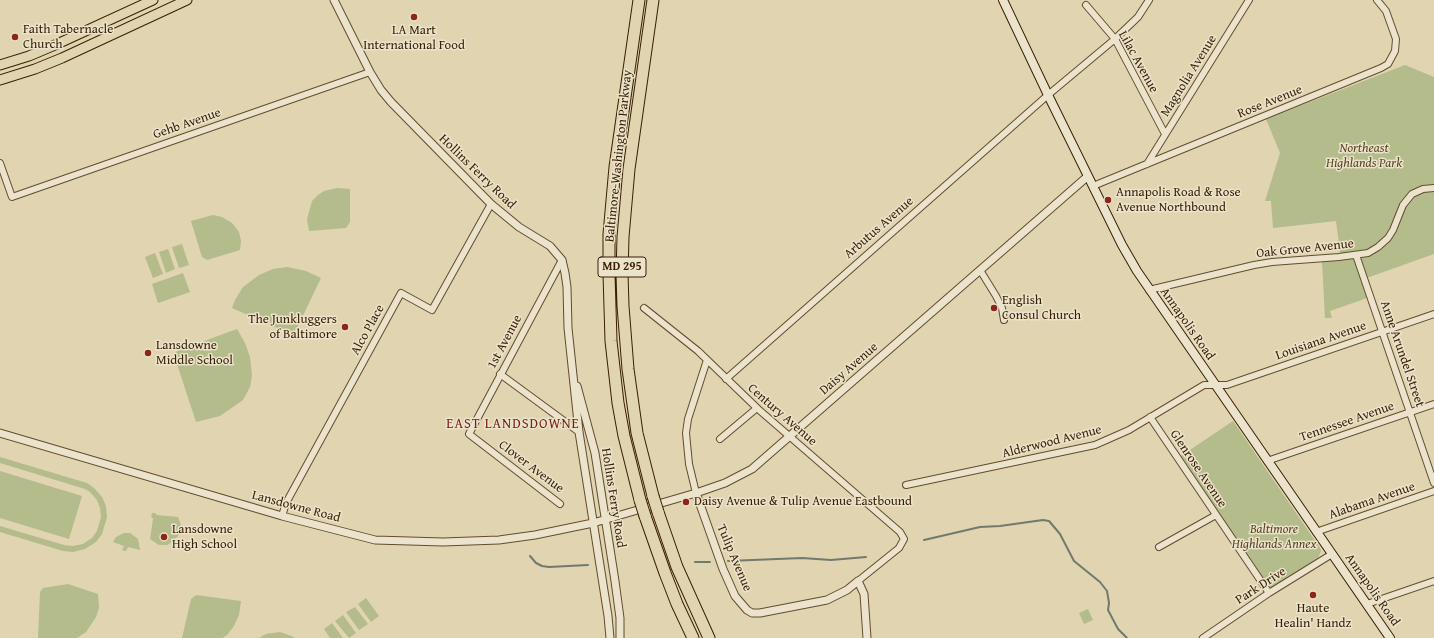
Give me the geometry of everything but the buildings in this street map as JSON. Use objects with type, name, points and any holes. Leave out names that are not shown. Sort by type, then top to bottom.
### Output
[{"type":"highway","name":"Baltimore-Washington Parkway","points":[[639,0],[615,167],[610,234],[609,274],[611,341],[618,403],[624,436],[640,500],[667,579],[693,638]]},
{"type":"highway","name":"Baltimore-Washington Parkway","points":[[653,0],[629,169],[623,237],[623,306],[628,369],[638,434],[653,496],[677,567],[709,638]]},
{"type":"main road","points":[[0,65],[29,56],[55,45],[152,0]]},
{"type":"main road","points":[[0,80],[35,69],[62,58],[187,0]]},
{"type":"main road","name":"Annapolis Road","points":[[1003,0],[1122,245],[1149,290],[1390,638]]},
{"type":"street","name":"Hollins Ferry Road","points":[[334,0],[370,72],[381,90],[391,102],[491,204],[519,227],[550,246],[562,260],[567,287],[568,328],[579,432],[608,616],[610,638]]},
{"type":"street","name":"Arbutus Avenue","points":[[726,379],[1048,94],[1115,39],[1138,17],[1149,0]]},
{"type":"street","name":"Magnolia Avenue","points":[[1146,164],[1249,0]]},
{"type":"street","name":"Rose Avenue","points":[[1093,186],[1388,64],[1395,51],[1396,39],[1386,11],[1377,0]]},
{"type":"street","name":"Lilac Avenue","points":[[1086,4],[1115,39],[1165,134]]},
{"type":"street","name":"Gehb Avenue","points":[[0,163],[12,197],[370,72]]},
{"type":"street","name":"Daisy Avenue","points":[[593,523],[696,493],[725,483],[752,469],[1088,176]]},
{"type":"street","name":"Oak Grove Avenue","points":[[1149,290],[1254,265],[1272,262],[1356,255],[1368,252],[1378,247],[1388,238],[1404,205],[1412,194],[1423,189],[1434,188]]},
{"type":"street","name":"Alco Place","points":[[282,516],[286,503],[401,293],[432,310],[491,204]]},
{"type":"street","name":"Anne Arundel Street","points":[[1356,255],[1434,483]]},
{"type":"street","name":"1st Avenue","points":[[469,434],[562,260]]},
{"type":"street","points":[[980,270],[1002,308],[1004,320]]},
{"type":"street","name":"Century Avenue","points":[[644,308],[690,344],[757,408],[900,532],[904,539]]},
{"type":"street","name":"Louisiana Avenue","points":[[1215,385],[1227,385],[1434,314]]},
{"type":"street","name":"Tulip Avenue","points":[[707,360],[688,419],[686,447],[696,493],[723,569],[735,596],[747,610],[752,613],[760,613],[828,600],[847,590],[899,548],[904,539]]},
{"type":"street","name":"Hollins Ferry Road","points":[[571,363],[594,452],[620,618],[620,638]]},
{"type":"street","points":[[500,374],[579,432]]},
{"type":"street","name":"Alderwood Avenue","points":[[906,485],[1095,445],[1110,439],[1150,417],[1204,385],[1215,385]]},
{"type":"street","name":"Tennessee Avenue","points":[[1268,461],[1434,404]]},
{"type":"street","points":[[720,439],[757,408]]},
{"type":"street","name":"Glenrose Avenue","points":[[1150,417],[1269,592]]},
{"type":"street","name":"Lansdowne Road","points":[[0,433],[282,516],[375,540],[443,542],[499,540],[534,535],[593,523]]},
{"type":"street","name":"Clover Avenue","points":[[469,434],[560,504]]},
{"type":"street","name":"Alabama Avenue","points":[[1316,532],[1434,491]]},
{"type":"street","points":[[1159,547],[1216,515]]},
{"type":"street","name":"Park Drive","points":[[1203,638],[1269,592],[1332,554]]},
{"type":"street","points":[[1367,604],[1434,580]]},
{"type":"street","points":[[858,581],[864,594],[867,638]]},
{"type":"green space","name":"Northeast Highlands Park","points":[[1405,65],[1434,77],[1434,254],[1361,280],[1367,298],[1330,311],[1332,318],[1325,318],[1322,262],[1341,260],[1336,221],[1273,228],[1271,201],[1265,201],[1280,153],[1266,119]]},
{"type":"green space","points":[[337,188],[350,189],[350,222],[346,228],[309,231],[307,219],[312,201],[324,191]]},
{"type":"green space","points":[[213,215],[222,217],[232,223],[239,232],[241,241],[240,250],[207,260],[202,257],[191,221]]},
{"type":"green space","points":[[182,244],[189,265],[179,268],[172,247]]},
{"type":"green space","points":[[168,249],[175,269],[166,273],[159,252]]},
{"type":"green space","points":[[155,253],[163,274],[153,278],[145,257]]},
{"type":"green space","points":[[287,267],[306,271],[321,278],[296,330],[289,333],[232,308],[243,287],[259,275],[273,269]]},
{"type":"green space","points":[[183,273],[190,292],[158,303],[152,284]]},
{"type":"green space","points":[[237,329],[245,343],[250,357],[252,376],[250,387],[243,400],[220,416],[196,422],[174,355],[177,351]]},
{"type":"green space","name":"Baltimore Highlands Annex","points":[[1233,421],[1321,551],[1318,558],[1273,587],[1267,585],[1181,456]]},
{"type":"green space","points":[[0,457],[87,483],[94,488],[102,497],[106,506],[107,517],[102,534],[96,542],[85,549],[73,552],[63,551],[0,532],[0,526],[64,545],[73,546],[83,544],[92,538],[97,531],[101,517],[97,500],[85,489],[0,463]]},
{"type":"green space","points":[[0,471],[82,496],[69,539],[0,518]]},
{"type":"green space","points":[[152,513],[157,515],[178,517],[181,530],[178,536],[167,545],[159,545],[150,539],[153,519],[151,516]]},
{"type":"green space","points":[[124,533],[130,533],[138,539],[140,550],[128,547],[126,551],[122,550],[124,546],[113,542],[116,537]]},
{"type":"green space","points":[[68,584],[98,594],[99,608],[96,617],[86,632],[77,638],[38,638],[40,592],[43,588]]},
{"type":"green space","points":[[196,595],[241,601],[239,615],[234,626],[227,635],[222,638],[182,638],[191,599]]},
{"type":"green space","points":[[366,598],[379,616],[371,622],[358,604]]},
{"type":"green space","points":[[355,607],[368,624],[359,630],[346,612]]},
{"type":"green space","points":[[1088,609],[1093,620],[1084,624],[1079,613]]},
{"type":"green space","points":[[343,615],[356,633],[349,638],[335,621]]},
{"type":"green space","points":[[332,623],[343,638],[330,638],[324,629]]},
{"type":"green space","points":[[280,632],[294,638],[259,638],[266,634]]},
{"type":"waterway","points":[[924,540],[980,527],[1000,526],[1043,520],[1049,521],[1060,534],[1074,561],[1100,582],[1107,591],[1109,603],[1108,610],[1118,629],[1127,638]]},
{"type":"waterway","points":[[530,556],[536,563],[542,566],[588,565]]},
{"type":"waterway","points":[[728,561],[802,558],[831,560],[866,557]]},
{"type":"waterway","points":[[695,562],[710,562]]},
{"type":"place","name":"LA Mart International Food","points":[[414,17]]},
{"type":"place","name":"Faith Tabernacle Church","points":[[15,37]]},
{"type":"place","name":"Annapolis Road & Rose Avenue Northbound","points":[[1108,200]]},
{"type":"place","name":"English Consul Church","points":[[994,308]]},
{"type":"place","name":"The Junkluggers of Baltimore","points":[[345,327]]},
{"type":"place","name":"Lansdowne Middle School","points":[[148,353]]},
{"type":"place","name":"Daisy Avenue & Tulip Avenue Eastbound","points":[[686,502]]},
{"type":"place","name":"Lansdowne High School","points":[[164,537]]},
{"type":"place","name":"Haute Healin' Handz","points":[[1313,595]]},
{"type":"district","name":"EAST LANDSDOWNE","points":[[513,424]]}]
